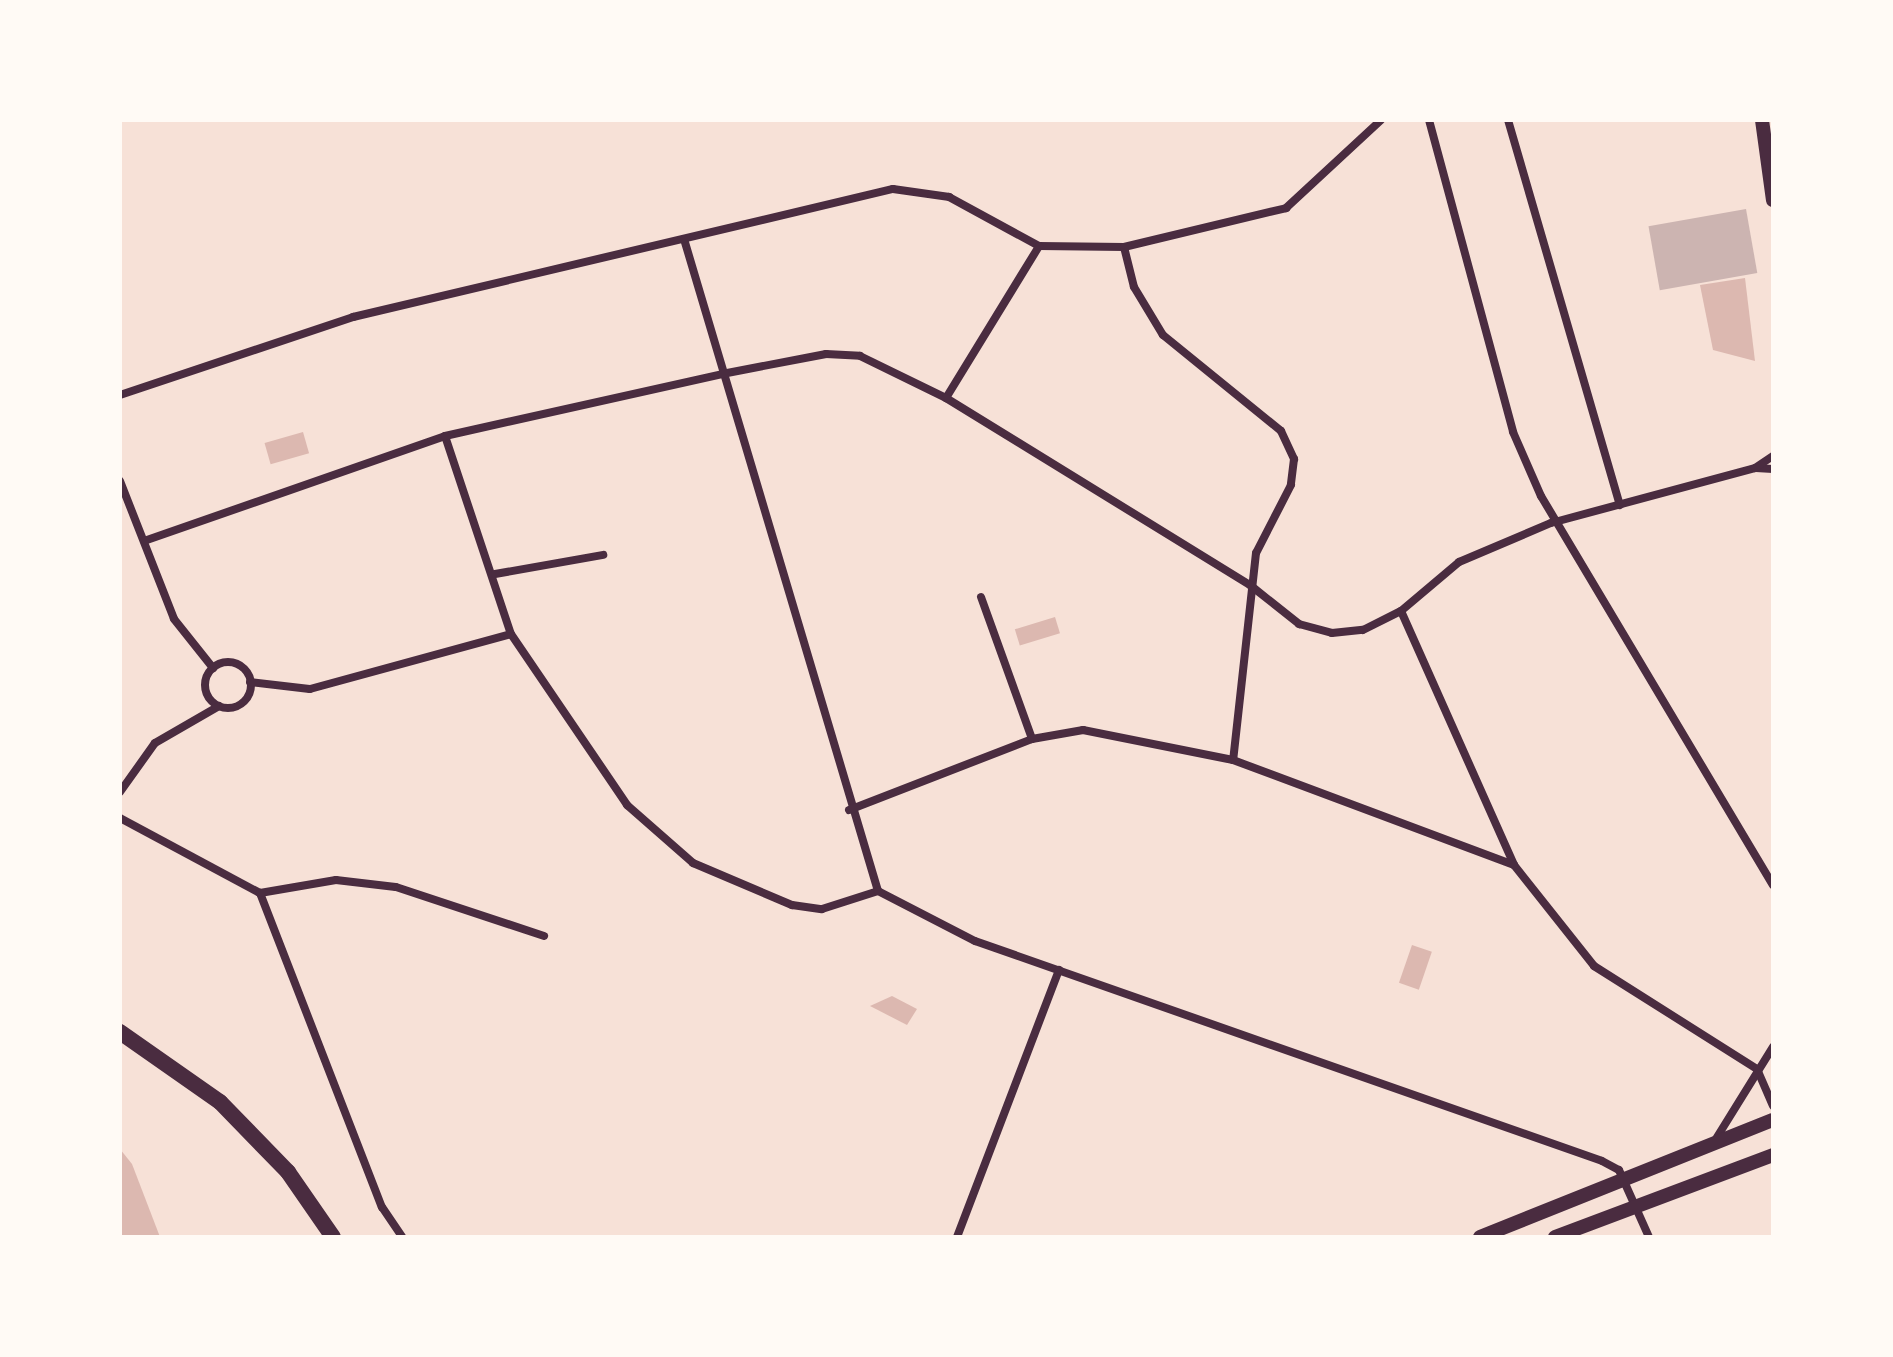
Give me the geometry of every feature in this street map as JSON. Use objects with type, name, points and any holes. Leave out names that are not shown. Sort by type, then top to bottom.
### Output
[{"type":"main road","points":[[120,1032],[220,1102],[288,1172],[333,1237]]},
{"type":"street","points":[[120,395],[353,317],[893,189],[949,197],[1039,246],[1124,247],[1286,208],[1381,120]]},
{"type":"street","points":[[1429,120],[1513,432],[1554,522],[1773,885]]},
{"type":"street","points":[[1508,120],[1620,505]]},
{"type":"street","points":[[1762,120],[1773,200]]},
{"type":"street","points":[[684,239],[849,810],[878,891],[975,941],[1602,1161],[1626,1181],[1649,1237]]},
{"type":"street","points":[[946,398],[1039,246]]},
{"type":"street","points":[[1124,247],[1134,287],[1163,335],[1281,431],[1294,459],[1291,485],[1256,553],[1250,585],[1233,760]]},
{"type":"street","points":[[144,541],[445,436],[722,374],[826,354],[860,356],[946,398],[1250,585],[1299,624],[1332,633],[1363,630],[1401,611],[1459,562],[1554,522],[1755,468],[1773,456]]},
{"type":"street","points":[[445,436],[495,574],[511,634],[627,805],[693,863],[792,905],[822,909],[878,891]]},
{"type":"street","points":[[1755,468],[1773,469]]},
{"type":"street","points":[[120,481],[174,619],[213,668]]},
{"type":"street","points":[[495,574],[603,555]]},
{"type":"street","points":[[981,597],[1032,739]]},
{"type":"street","points":[[1401,611],[1514,865],[1594,966],[1757,1069],[1773,1106]]},
{"type":"street","points":[[213,668],[233,663],[250,682],[310,689],[511,634]]},
{"type":"street","points":[[213,668],[205,688],[219,706]]},
{"type":"street","points":[[120,792],[155,743],[219,706],[239,706],[250,682]]},
{"type":"street","points":[[849,810],[1032,739],[1083,730],[1233,760],[1514,865]]},
{"type":"street","points":[[120,818],[232,874],[260,893],[382,1207],[402,1237]]},
{"type":"street","points":[[260,893],[336,880],[396,887],[544,936]]},
{"type":"street","points":[[957,1237],[1059,970]]},
{"type":"street","points":[[1711,1148],[1773,1047]]},
{"type":"street","points":[[1480,1237],[1711,1148],[1773,1120]]},
{"type":"street","points":[[1555,1237],[1773,1155]]},
{"type":"shaded area","points":[[1745,278],[1755,361],[1713,350],[1700,285]]},
{"type":"shaded area","points":[[303,432],[309,453],[271,464],[265,443]]},
{"type":"shaded area","points":[[1055,617],[1060,633],[1020,646],[1015,629]]},
{"type":"shaded area","points":[[1412,945],[1432,952],[1419,990],[1399,983]]},
{"type":"shaded area","points":[[892,996],[917,1009],[907,1025],[870,1006]]},
{"type":"shaded area","points":[[120,1149],[132,1164],[160,1237],[120,1237]]},
{"type":"building","points":[[1746,209],[1757,273],[1660,290],[1649,226]]}]
